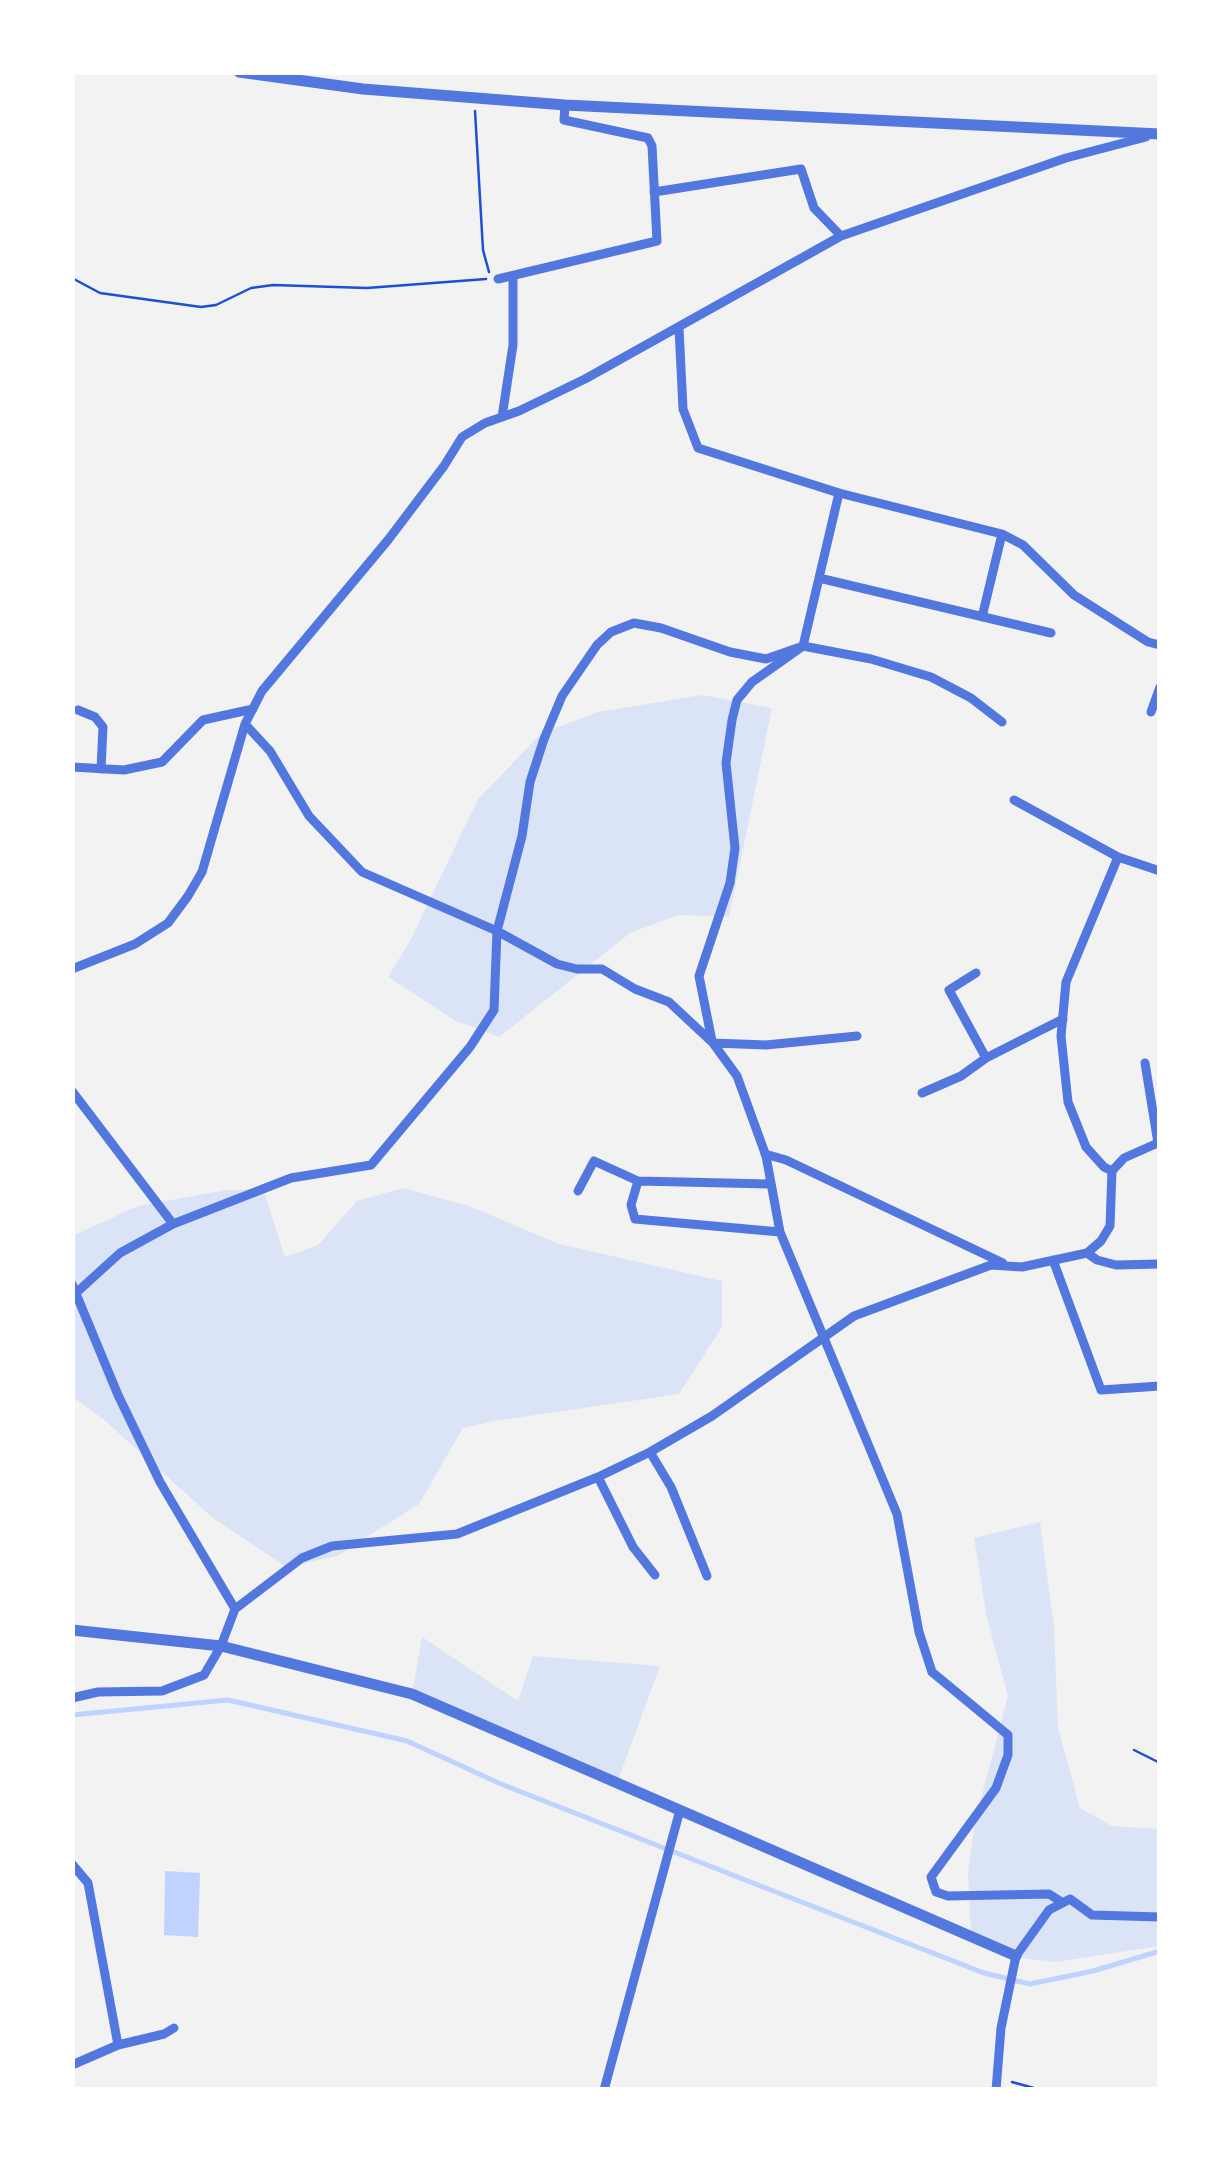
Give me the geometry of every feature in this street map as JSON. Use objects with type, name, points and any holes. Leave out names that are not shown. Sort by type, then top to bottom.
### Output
[{"type":"street","points":[[239,72],[363,89],[474,98],[1157,134]]},
{"type":"street","points":[[498,279],[656,241],[652,146],[648,138],[564,120],[565,104]]},
{"type":"street","points":[[72,968],[135,944],[168,923],[188,896],[202,872],[253,709],[285,661],[388,540],[462,437],[679,328],[841,236],[1066,158],[1157,134]]},
{"type":"street","points":[[654,192],[801,169],[814,208],[841,236]]},
{"type":"street","points":[[502,418],[513,345],[512,276]]},
{"type":"street","points":[[679,328],[683,408],[698,448],[840,493],[1002,534],[1023,545],[1074,595],[1148,642],[1160,645]]},
{"type":"street","points":[[713,1043],[700,976],[730,883],[735,848],[726,763],[732,720],[738,700],[752,682],[803,646],[840,493]]},
{"type":"street","points":[[982,617],[1002,534]]},
{"type":"street","points":[[819,578],[1051,633]]},
{"type":"street","points":[[235,1609],[160,1482],[118,1395],[74,1288],[120,1254],[173,1224],[290,1178],[371,1165],[470,1047],[494,1010],[497,931],[518,854],[530,782],[562,696],[597,644],[612,632],[634,623],[661,628],[730,652],[766,658],[803,646],[871,659],[931,678],[971,698],[1002,722]]},
{"type":"street","points":[[1151,712],[1160,687]]},
{"type":"street","points":[[72,767],[124,770],[162,762],[203,720],[253,709]]},
{"type":"street","points":[[78,710],[94,716],[103,727],[101,769]]},
{"type":"street","points":[[246,724],[270,751],[308,816],[362,872],[497,931],[556,964],[602,969],[635,989],[669,1002],[713,1043],[737,1076],[765,1154],[780,1232],[897,1514],[919,1632],[932,1672],[1008,1735],[1008,1756],[996,1788],[931,1877],[936,1892],[948,1896],[1050,1894],[1060,1901]]},
{"type":"street","points":[[1014,800],[1118,857],[1160,871]]},
{"type":"street","points":[[1112,1171],[1104,1168],[1086,1147],[1068,1102],[1063,1071],[1063,1019],[1071,968],[1118,857]]},
{"type":"street","points":[[976,973],[949,990],[986,1058]]},
{"type":"street","points":[[922,1094],[1063,1019]]},
{"type":"street","points":[[713,1043],[766,1045],[856,1036]]},
{"type":"street","points":[[72,1698],[98,1692],[162,1691],[204,1675],[221,1646],[235,1609],[302,1558],[332,1546],[457,1534],[650,1452],[712,1416],[854,1316],[990,1265],[1010,1266],[1087,1252],[1101,1241],[1110,1226],[1112,1171],[1124,1158],[1159,1142],[1144,1063]]},
{"type":"street","points":[[72,1091],[173,1224]]},
{"type":"street","points":[[765,1154],[803,1168],[1010,1266]]},
{"type":"street","points":[[578,1190],[594,1161],[638,1181],[768,1184]]},
{"type":"street","points":[[638,1181],[631,1204],[634,1219],[780,1232]]},
{"type":"street","points":[[1087,1252],[1097,1260],[1116,1265],[1160,1264]]},
{"type":"street","points":[[1052,1260],[1101,1390],[1160,1386]]},
{"type":"street","points":[[650,1452],[671,1486],[708,1576]]},
{"type":"street","points":[[598,1477],[633,1547],[655,1575]]},
{"type":"street","points":[[72,1630],[221,1646],[412,1694],[1016,1956]]},
{"type":"street","points":[[604,2090],[680,1810]]},
{"type":"street","points":[[72,1864],[88,1883],[118,2045]]},
{"type":"street","points":[[996,2084],[1000,2028],[1016,1956],[1049,1910],[1070,1898],[1092,1915],[1160,1917]]},
{"type":"street","points":[[72,2065],[118,2045],[174,2028]]},
{"type":"path","points":[[474,98],[482,250],[488,271],[498,279]]},
{"type":"path","points":[[72,278],[100,293],[201,307],[216,305],[250,288],[368,288],[498,279]]},
{"type":"path","points":[[1134,1750],[1160,1763]]},
{"type":"path","points":[[996,2084],[1041,2090]]},
{"type":"shaded area","points":[[702,695],[772,708],[729,917],[678,915],[630,933],[499,1037],[454,1020],[388,977],[411,939],[478,799],[542,733],[598,712]]},
{"type":"shaded area","points":[[403,1188],[469,1206],[559,1244],[722,1281],[722,1327],[679,1394],[463,1428],[419,1504],[337,1556],[286,1567],[213,1518],[73,1397],[72,1236],[138,1206],[226,1190],[263,1189],[285,1257],[318,1245],[357,1201]]},
{"type":"shaded area","points":[[1040,1522],[1054,1627],[1058,1728],[1080,1808],[1112,1826],[1159,1829],[1159,1946],[1056,1962],[1003,1956],[971,1938],[968,1872],[975,1822],[1008,1696],[987,1618],[974,1538]]},
{"type":"shaded area","points":[[422,1637],[518,1701],[533,1656],[660,1666],[617,1783],[412,1694]]},
{"type":"water","points":[[165,1871],[200,1873],[198,1937],[164,1935]]},
{"type":"waterway","points":[[72,1715],[228,1700],[407,1741],[501,1784],[758,1885],[984,1973],[1030,1984],[1160,1951]]}]
